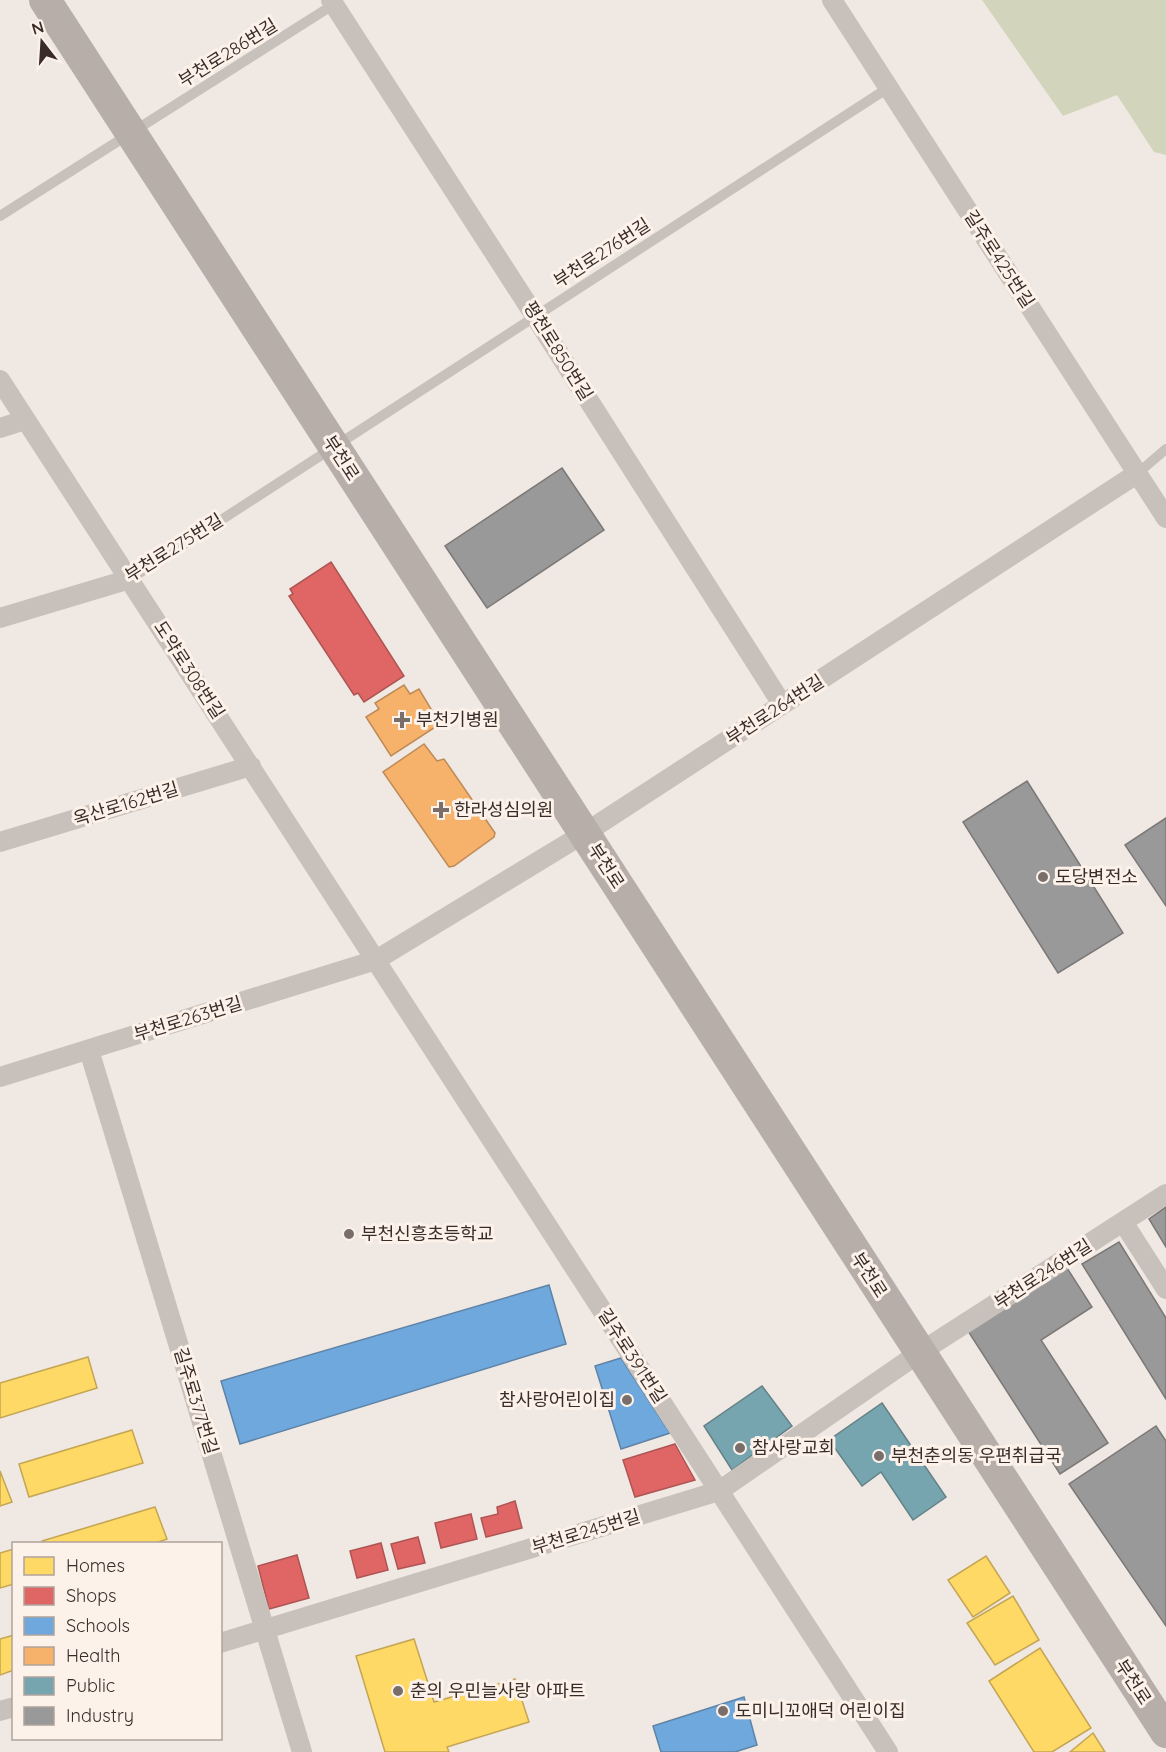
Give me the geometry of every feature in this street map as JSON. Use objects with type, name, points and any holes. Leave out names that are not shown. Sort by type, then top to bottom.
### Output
[{"type":"main road","name":"부천로","points":[[45,0],[1166,1732]]},
{"type":"street","name":"길주로425번길","points":[[832,0],[1166,518]]},
{"type":"street","name":"평천로850번길","points":[[336,2],[782,704]]},
{"type":"street","name":"도약로308번길","points":[[0,380],[376,960]]},
{"type":"street","points":[[0,428],[25,420]]},
{"type":"street","name":"부천로264번길","points":[[376,960],[585,833],[1138,473]]},
{"type":"street","name":"부천로275번길","points":[[0,618],[130,579]]},
{"type":"street","name":"옥산로162번길","points":[[0,842],[251,766]]},
{"type":"street","name":"부천로263번길","points":[[0,1077],[376,960]]},
{"type":"street","name":"길주로391번길","points":[[376,960],[888,1752]]},
{"type":"street","name":"길주로377번길","points":[[88,1050],[302,1752]]},
{"type":"street","name":"부천로246번길","points":[[920,1353],[1166,1194]]},
{"type":"street","points":[[1123,1222],[1166,1288]]},
{"type":"street","name":"부천로245번길","points":[[222,1642],[719,1491],[920,1353]]},
{"type":"lane","name":"부천로286번길","points":[[0,216],[336,2]]},
{"type":"lane","name":"부천로276번길","points":[[334,446],[888,88]]},
{"type":"lane","name":"부천로275번길","points":[[130,579],[334,446]]},
{"type":"lane","name":"부천로264번길","points":[[1138,473],[1166,449]]},
{"type":"green space","points":[[982,0],[1166,0],[1166,155],[1154,152],[1117,95],[1063,116]]},
{"type":"building: Homes","points":[[88,1357],[97,1388],[0,1418],[0,1383]]},
{"type":"building: Homes","points":[[132,1430],[143,1463],[29,1497],[19,1464]]},
{"type":"building: Homes","points":[[0,1471],[12,1502],[0,1506]]},
{"type":"building: Homes","points":[[155,1507],[167,1539],[159,1542],[42,1541]]},
{"type":"building: Homes","points":[[12,1550],[12,1585],[0,1588],[0,1553]]},
{"type":"building: Homes","points":[[986,1556],[1010,1593],[973,1617],[948,1580]]},
{"type":"building: Homes","points":[[1013,1596],[1039,1640],[995,1665],[967,1623]]},
{"type":"building: Homes","points":[[12,1636],[12,1671],[0,1675],[0,1639]]},
{"type":"building: Homes","name":"춘의 우민늘사랑 아파트","points":[[414,1639],[434,1702],[515,1679],[529,1722],[447,1747],[449,1752],[385,1752],[356,1656]]},
{"type":"building: Homes","points":[[1040,1648],[1091,1728],[1052,1752],[1034,1752],[989,1681]]},
{"type":"building: Homes","points":[[1093,1733],[1105,1752],[1070,1752]]},
{"type":"building: Shops","points":[[331,562],[404,676],[364,702],[358,693],[354,695],[289,596],[293,594],[290,589]]},
{"type":"building: Shops","points":[[675,1444],[695,1480],[635,1497],[623,1460]]},
{"type":"building: Shops","points":[[515,1501],[522,1528],[486,1537],[481,1518],[498,1514],[497,1507]]},
{"type":"building: Shops","points":[[471,1514],[477,1539],[441,1548],[435,1523]]},
{"type":"building: Shops","points":[[418,1537],[425,1563],[398,1569],[391,1544]]},
{"type":"building: Shops","points":[[381,1543],[388,1570],[357,1578],[350,1551]]},
{"type":"building: Shops","points":[[297,1555],[309,1598],[269,1609],[258,1566]]},
{"type":"building: Schools","points":[[549,1285],[566,1344],[240,1444],[221,1381]]},
{"type":"building: Schools","name":"참사랑어린이집","points":[[621,1358],[670,1433],[621,1449],[595,1366]]},
{"type":"building: Schools","name":"도미니꼬애덕 어린이집","points":[[744,1697],[757,1745],[735,1752],[661,1752],[653,1726]]},
{"type":"building: Health","points":[[404,685],[410,694],[419,689],[440,724],[391,756],[366,717],[379,709],[375,703]]},
{"type":"building: Health","points":[[424,744],[437,761],[444,759],[495,833],[494,837],[454,866],[449,867],[383,772]]},
{"type":"building: Public","name":"참사랑교회","points":[[762,1386],[792,1426],[732,1470],[704,1426]]},
{"type":"building: Public","name":"부천춘의동 우편취급국","points":[[882,1403],[946,1497],[913,1520],[881,1472],[862,1486],[829,1440]]},
{"type":"building: Industry","points":[[562,468],[604,530],[487,608],[445,546]]},
{"type":"building: Industry","name":"도당변전소","points":[[1027,781],[1123,933],[1058,973],[963,822]]},
{"type":"building: Industry","points":[[1166,818],[1166,906],[1125,845]]},
{"type":"building: Industry","points":[[1166,1207],[1166,1247],[1149,1219]]},
{"type":"building: Industry","points":[[1119,1242],[1166,1318],[1166,1399],[1082,1264]]},
{"type":"building: Industry","points":[[1067,1268],[1092,1307],[1041,1340],[1108,1443],[1060,1474],[968,1331]]},
{"type":"building: Industry","points":[[1156,1426],[1166,1441],[1166,1626],[1069,1484]]},
{"type":"place","name":"부천기병원","points":[[402,720]]},
{"type":"place","name":"한라성심의원","points":[[441,810]]},
{"type":"place","name":"도당변전소","points":[[1043,877]]},
{"type":"place","name":"부천신흥초등학교","points":[[349,1234]]},
{"type":"place","name":"참사랑어린이집","points":[[627,1400]]},
{"type":"place","name":"참사랑교회","points":[[740,1448]]},
{"type":"place","name":"부천춘의동 우편취급국","points":[[879,1456]]},
{"type":"place","name":"춘의 우민늘사랑 아파트","points":[[398,1691]]},
{"type":"place","name":"도미니꼬애덕 어린이집","points":[[723,1711]]}]
